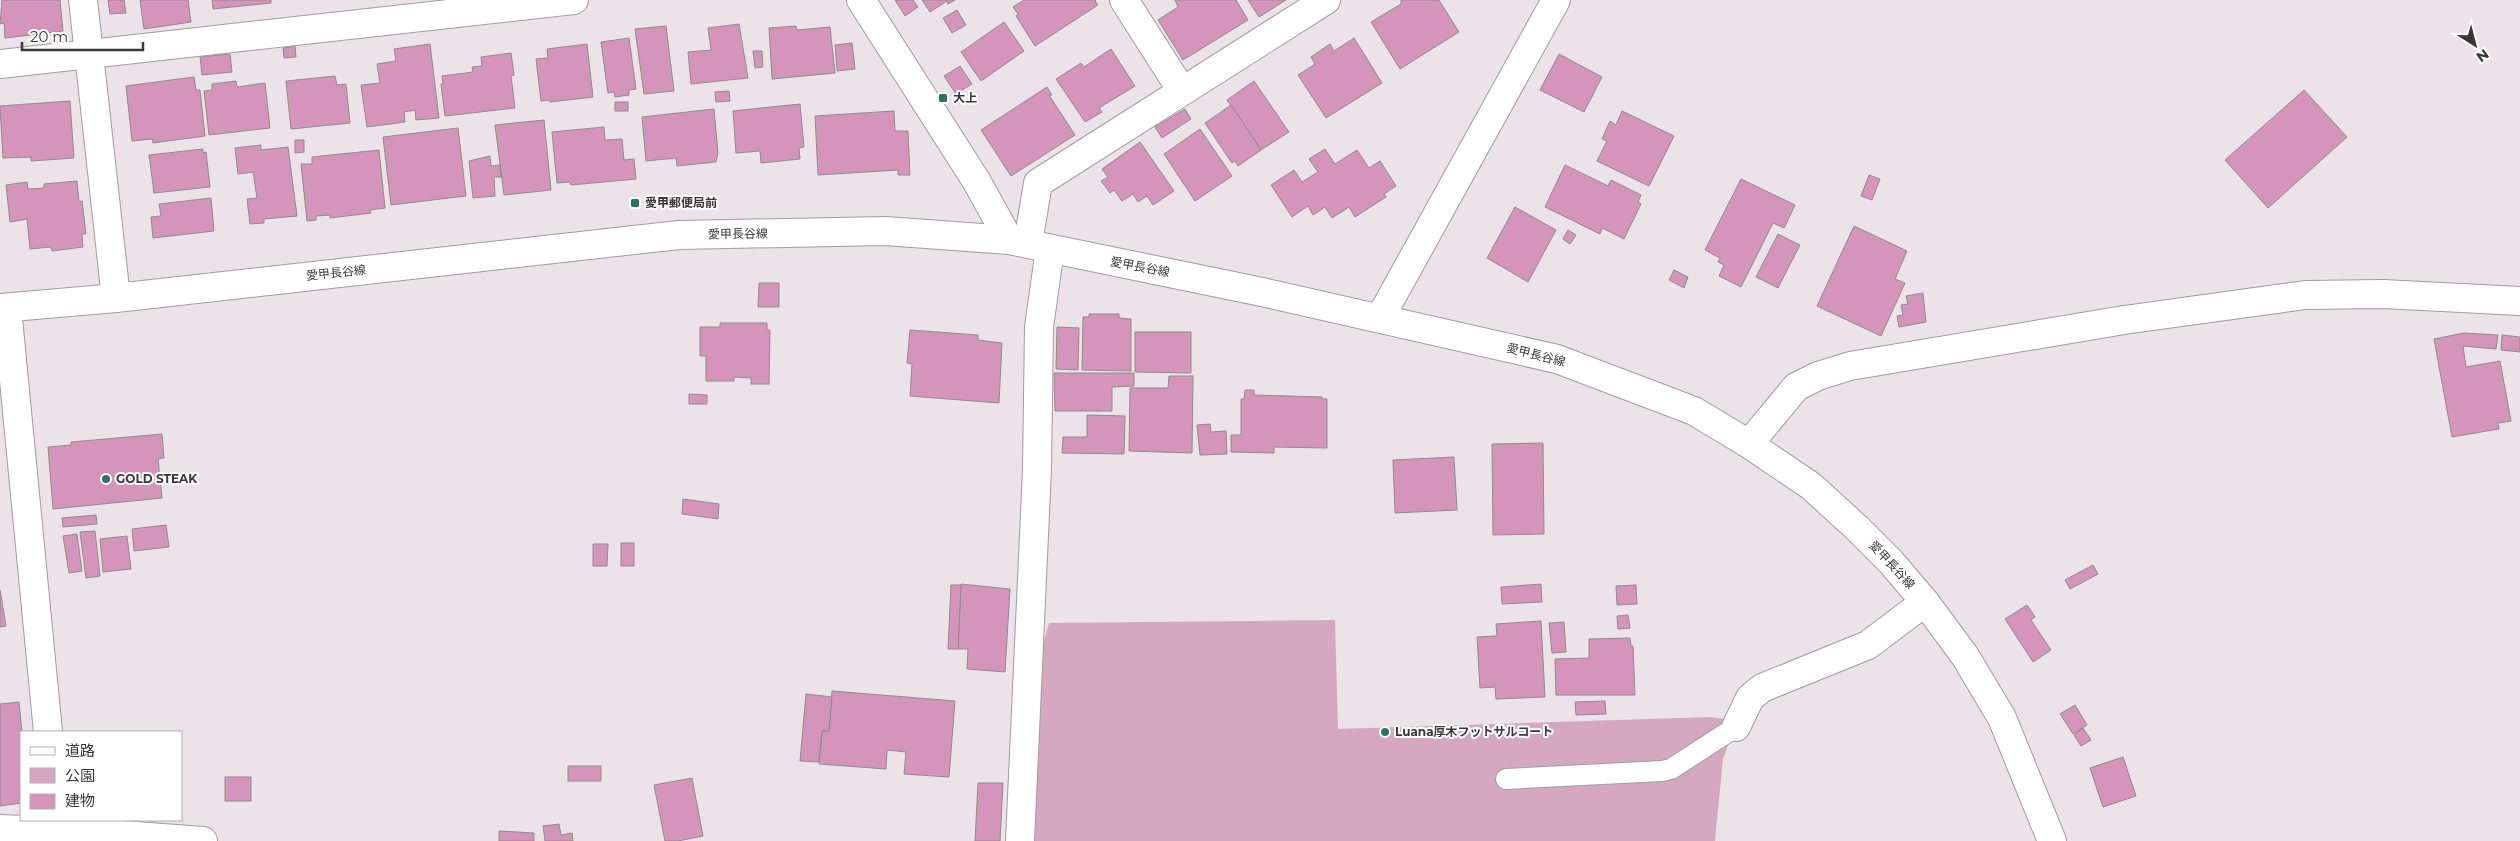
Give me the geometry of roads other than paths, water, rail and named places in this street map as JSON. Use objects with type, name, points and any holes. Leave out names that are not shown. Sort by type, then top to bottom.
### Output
[{"type":"street","points":[[83,0],[116,298]]},
{"type":"street","points":[[0,64],[574,0]]},
{"type":"street","points":[[861,0],[977,182],[1029,244]]},
{"type":"street","points":[[1124,0],[1182,91]]},
{"type":"street","points":[[1020,841],[1037,469],[1039,328],[1029,244],[1038,183],[1326,0]]},
{"type":"street","points":[[1380,318],[1556,0]]},
{"type":"street","name":"愛甲長谷線","points":[[4,308],[116,298],[678,235],[885,232],[1029,244],[1380,318],[1557,359],[1694,411],[1749,444],[1811,486],[1891,562],[1926,602],[1966,656],[2002,718],[2052,841]]},
{"type":"street","points":[[1749,444],[1796,387],[1818,376],[1850,366],[2124,320],[2305,296],[2383,294],[2520,301]]},
{"type":"street","points":[[4,308],[48,731]]},
{"type":"street","points":[[1736,727],[1750,698],[1762,688],[1868,645],[1926,602]]},
{"type":"street","points":[[0,829],[81,832],[203,841]]},
{"type":"lane","points":[[1506,779],[1671,769],[1736,727]]},
{"type":"place","name":"大上","points":[[943,98]]},
{"type":"place","name":"愛甲郵便局前","points":[[635,203]]},
{"type":"place","name":"GOLD STEAK","points":[[106,479]]},
{"type":"place","name":"Luana厚木フットサルコート","points":[[1385,732]]}]
